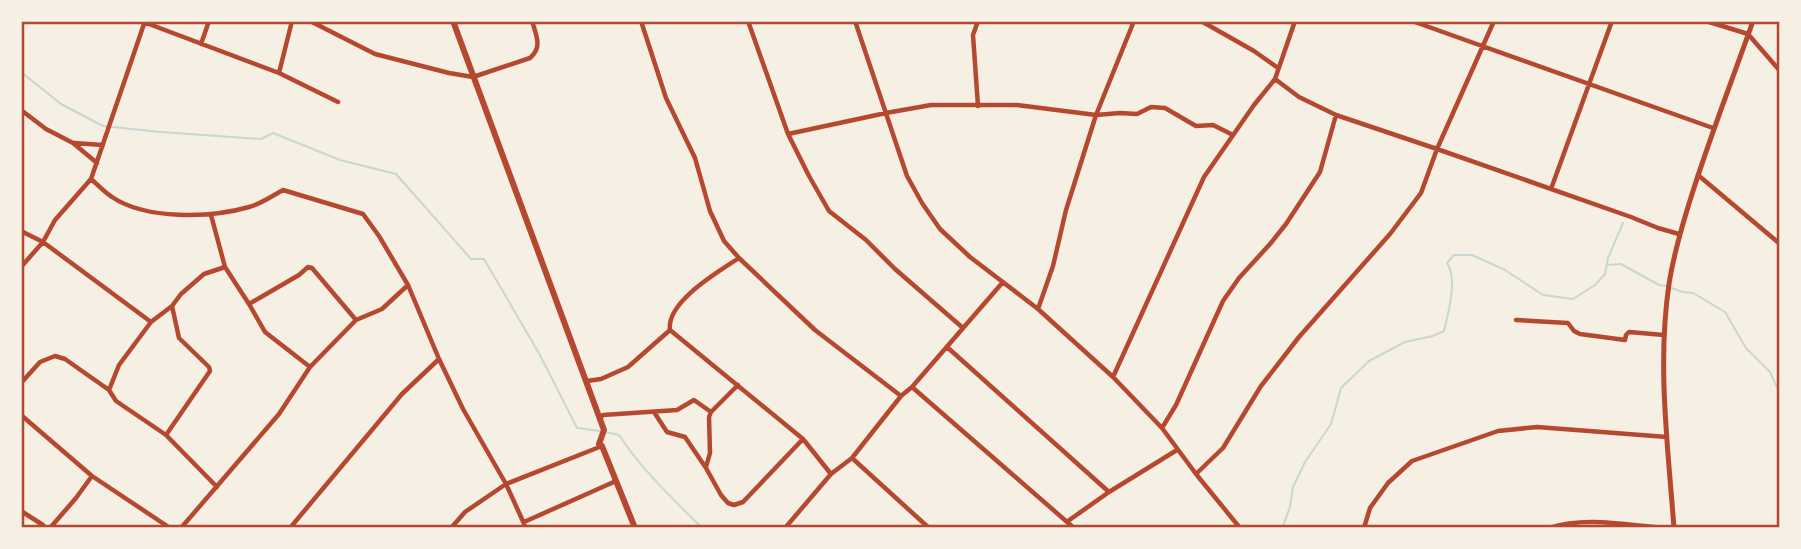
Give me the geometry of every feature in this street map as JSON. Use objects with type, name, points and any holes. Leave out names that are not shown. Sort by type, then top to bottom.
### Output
[{"type":"main road","points":[[453,21],[587,381],[604,430],[601,445],[635,528]]},
{"type":"street","points":[[21,267],[43,243],[55,220],[91,179],[144,21],[279,73],[338,102]]},
{"type":"street","points":[[201,44],[209,21]]},
{"type":"street","points":[[279,73],[292,21]]},
{"type":"street","points":[[310,21],[375,54],[473,77],[530,58],[538,43],[532,21]]},
{"type":"street","points":[[641,21],[666,98],[695,158],[710,211],[724,241],[815,330],[901,396]]},
{"type":"street","points":[[748,21],[788,134],[829,211],[866,240],[895,270],[964,328]]},
{"type":"street","points":[[855,21],[907,176],[940,229],[970,257],[1038,309],[1112,377],[1162,428],[1240,528]]},
{"type":"street","points":[[978,21],[973,35],[978,106]]},
{"type":"street","points":[[1038,309],[1053,267],[1066,211],[1096,115],[1134,21]]},
{"type":"street","points":[[1200,21],[1254,51],[1278,68]]},
{"type":"street","points":[[1112,377],[1204,177],[1275,79],[1295,21]]},
{"type":"street","points":[[1412,21],[1713,128]]},
{"type":"street","points":[[1196,474],[1223,448],[1261,386],[1298,337],[1390,234],[1421,193],[1437,149],[1494,21]]},
{"type":"street","points":[[1551,189],[1612,21]]},
{"type":"street","points":[[1706,21],[1748,34],[1780,71]]},
{"type":"street","points":[[1674,528],[1663,387],[1664,334],[1672,269],[1679,234],[1713,128],[1753,21]]},
{"type":"street","points":[[1275,79],[1299,97],[1336,115],[1679,234]]},
{"type":"street","points":[[788,134],[931,105],[1017,105],[1096,115],[1137,114],[1151,107],[1165,108],[1196,126],[1213,125],[1233,135]]},
{"type":"street","points":[[21,110],[47,129],[74,143],[97,163]]},
{"type":"street","points":[[1162,428],[1176,405],[1223,301],[1239,278],[1286,224],[1320,172],[1336,115]]},
{"type":"street","points":[[74,143],[104,142]]},
{"type":"street","points":[[1698,175],[1780,244]]},
{"type":"street","points":[[91,179],[112,197],[131,206],[156,212],[211,215],[252,207],[283,190],[363,214],[408,285],[463,409],[506,484],[525,525],[616,481]]},
{"type":"street","points":[[211,215],[225,267],[265,332],[310,367]]},
{"type":"street","points":[[21,231],[43,243],[151,322]]},
{"type":"street","points":[[739,258],[695,288],[671,315],[670,330],[803,439],[831,474]]},
{"type":"street","points":[[109,390],[119,365],[151,322],[172,306],[181,294],[204,274],[225,267]]},
{"type":"street","points":[[249,304],[308,267],[312,268],[356,320]]},
{"type":"street","points":[[786,528],[831,474],[852,458],[901,396],[912,387],[1003,282]]},
{"type":"street","points":[[181,528],[279,414],[310,367],[356,320],[382,309],[408,285]]},
{"type":"street","points":[[166,435],[210,371],[179,338],[172,306]]},
{"type":"street","points":[[1516,320],[1568,323],[1580,334],[1625,340],[1629,332],[1664,334]]},
{"type":"street","points":[[587,381],[601,379],[628,367],[670,330]]},
{"type":"street","points":[[947,347],[1109,492]]},
{"type":"street","points":[[21,383],[40,362],[55,356],[65,359],[109,390],[116,401],[166,435],[217,487]]},
{"type":"street","points":[[290,528],[402,394],[439,359]]},
{"type":"street","points":[[706,468],[710,453],[711,412],[738,384]]},
{"type":"street","points":[[912,387],[1074,528]]},
{"type":"street","points":[[600,419],[603,415],[677,410],[694,400],[711,412]]},
{"type":"street","points":[[653,412],[667,432],[685,437],[721,495],[734,505],[743,502],[803,439]]},
{"type":"street","points":[[21,415],[92,476],[170,528]]},
{"type":"street","points":[[1364,528],[1370,508],[1388,483],[1412,461],[1498,431],[1537,427],[1667,437]]},
{"type":"street","points":[[451,528],[465,512],[506,484],[601,445]]},
{"type":"street","points":[[1068,521],[1177,450]]},
{"type":"street","points":[[852,458],[929,528]]},
{"type":"street","points":[[21,511],[48,528],[92,476]]},
{"type":"street","points":[[1549,528],[1586,521],[1664,528]]},
{"type":"waterway","points":[[21,72],[61,104],[103,126],[261,139],[273,133],[340,160],[396,174],[471,259],[484,259],[540,355],[577,428],[600,431]]},
{"type":"waterway","points":[[1279,528],[1283,526],[1293,487],[1305,462],[1331,424],[1341,388],[1369,361],[1405,342],[1444,331],[1452,287],[1447,263],[1454,255],[1472,255],[1505,270],[1543,295],[1573,299],[1595,285],[1605,274],[1608,258],[1623,223]]},
{"type":"waterway","points":[[1607,265],[1621,264],[1659,285],[1666,286]]},
{"type":"waterway","points":[[1671,288],[1693,293],[1725,312],[1746,348],[1770,372],[1780,394]]},
{"type":"waterway","points":[[606,432],[619,435],[647,472],[702,528]]}]
